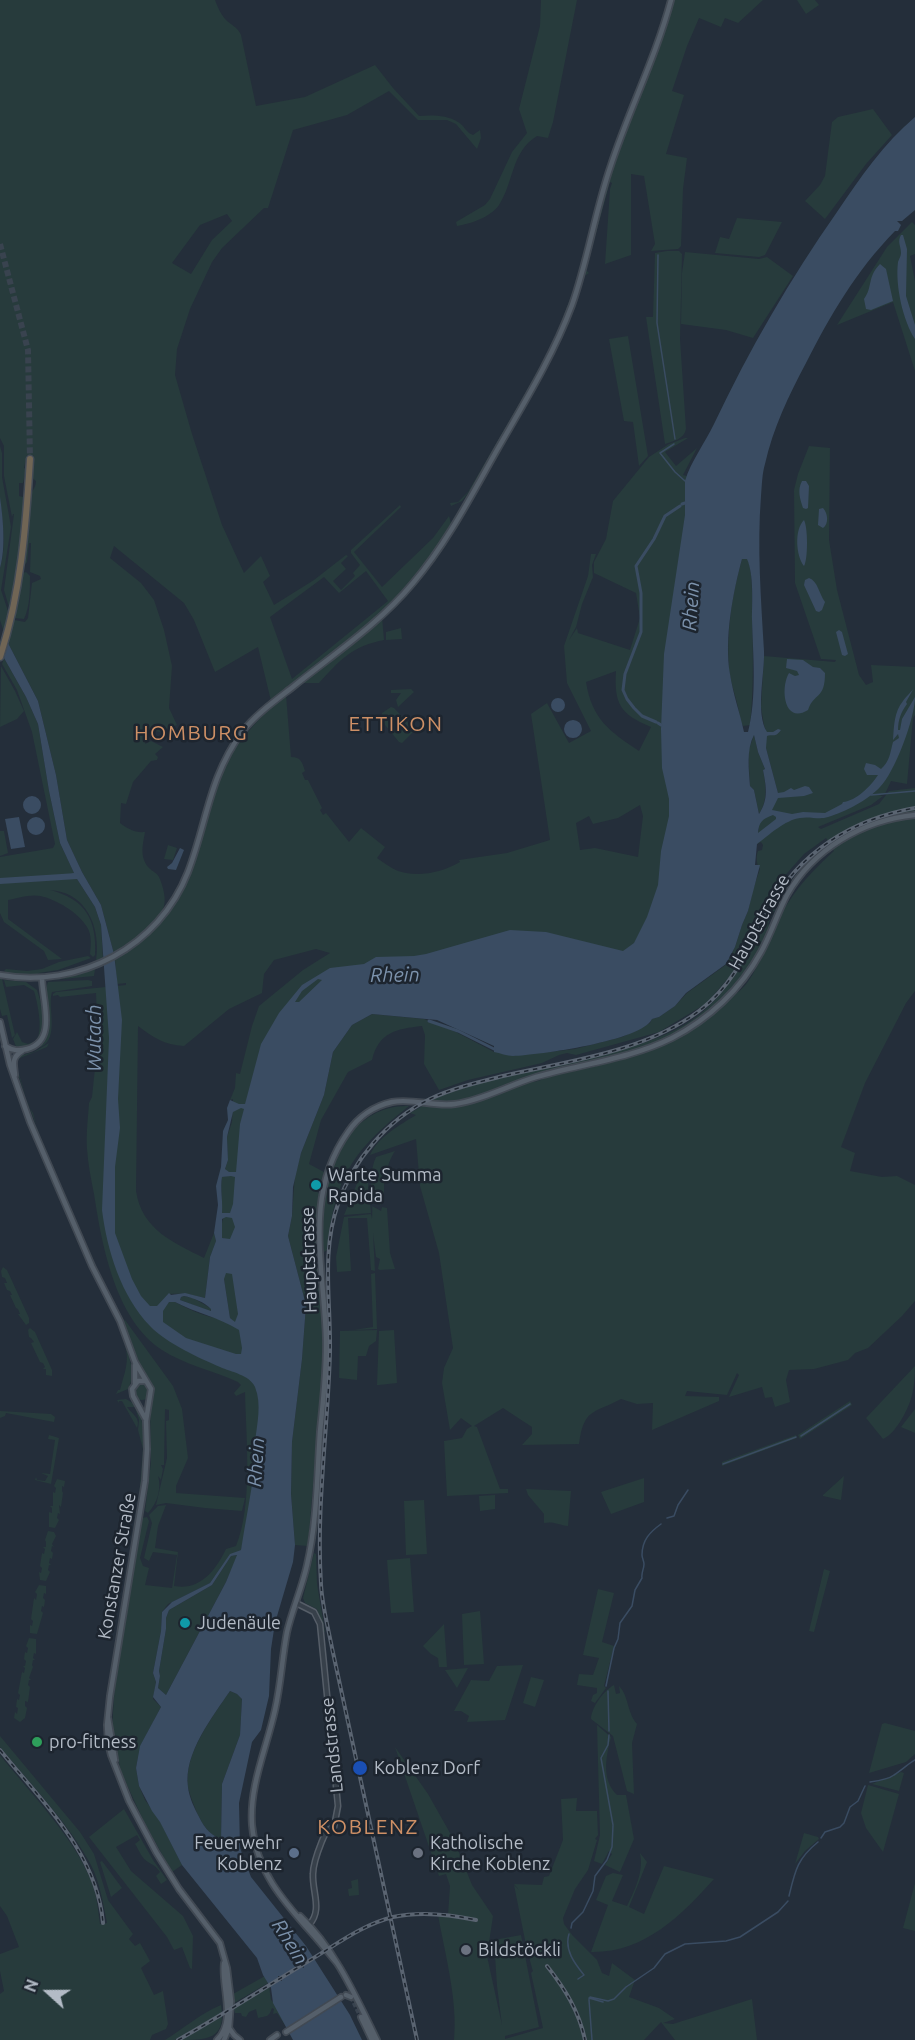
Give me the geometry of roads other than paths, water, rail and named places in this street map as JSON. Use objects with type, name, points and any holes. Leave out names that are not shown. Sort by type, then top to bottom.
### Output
[{"type":"highway","points":[[0,657],[15,596],[26,529],[30,459]]},
{"type":"main road","points":[[0,975],[42,978],[67,975],[90,968],[126,950],[140,940],[158,922],[178,892],[193,856],[216,779],[228,753],[246,728],[270,705],[372,623],[403,594],[432,558],[471,495],[549,358],[567,317],[579,284],[610,166],[660,38],[671,0]]},
{"type":"main road","name":"Hauptstrasse","points":[[377,2040],[337,1963],[287,1904],[267,1874],[256,1845],[252,1819],[255,1789],[275,1710],[286,1637],[308,1561],[313,1529],[326,1359],[319,1223],[321,1198],[331,1164],[352,1126],[368,1112],[388,1103],[405,1101],[443,1105],[461,1103],[533,1078],[640,1051],[689,1029],[723,1002],[746,975],[761,953],[792,887],[821,855],[855,831],[878,822],[915,814]]},
{"type":"main road","points":[[27,978],[42,988]]},
{"type":"main road","points":[[4,1042],[14,1051],[26,1049],[37,1045],[45,1034],[42,978]]},
{"type":"main road","points":[[0,1022],[16,1084],[60,1194],[92,1266],[120,1321],[135,1362],[147,1382]]},
{"type":"main road","points":[[16,1084],[13,1062],[18,1054],[26,1049]]},
{"type":"main road","name":"Konstanzer Straße","points":[[135,1362],[135,1383],[132,1391],[146,1421]]},
{"type":"main road","points":[[135,1383],[141,1380],[147,1382]]},
{"type":"main road","name":"Konstanzer Straße","points":[[147,1382],[151,1389],[146,1421],[145,1481],[107,1716],[108,1742],[129,1801],[156,1852],[179,1889],[218,1940],[227,1968],[231,2001],[230,2028],[223,2039]]},
{"type":"main road","points":[[137,1401],[144,1402],[150,1399]]},
{"type":"main road","name":"Konstanzer Straße","points":[[223,2039],[226,2014],[225,1961]]},
{"type":"main road","points":[[286,2031],[352,1991]]},
{"type":"main road","points":[[361,2017],[372,2040]]},
{"type":"main road","points":[[230,2028],[240,2040]]},
{"type":"street","name":"Landstrasse","points":[[296,1604],[314,1612],[320,1624],[338,1806],[334,1827],[327,1831],[314,1863],[312,1873],[317,1912],[308,1926]]},
{"type":"water","name":"Rhein","points":[[915,117],[915,210],[902,221],[897,221],[901,225],[898,231],[895,231],[881,246],[856,277],[815,345],[782,412],[768,451],[763,476],[759,534],[764,651],[761,693],[763,724],[767,732],[781,730],[776,735],[767,736],[766,748],[778,793],[805,786],[809,787],[813,793],[778,798],[772,810],[792,814],[825,813],[863,792],[878,775],[867,775],[864,769],[866,763],[881,769],[886,763],[893,742],[899,738],[898,734],[893,740],[898,710],[915,686],[906,702],[899,723],[898,730],[900,730],[902,719],[915,697],[908,731],[886,780],[863,801],[849,809],[825,818],[794,819],[777,828],[757,844],[755,865],[760,865],[748,911],[726,964],[686,993],[675,1006],[630,1034],[544,1053],[508,1056],[494,1052],[494,1046],[437,1020],[372,1014],[352,1025],[333,1052],[324,1095],[301,1153],[293,1187],[292,1216],[288,1236],[306,1305],[292,1442],[291,1494],[295,1545],[293,1562],[275,1623],[271,1649],[269,1696],[261,1730],[252,1742],[239,1803],[240,1848],[251,1877],[306,1946],[350,2015],[362,2040],[293,2040],[273,2003],[271,1988],[257,1958],[182,1865],[139,1786],[136,1768],[140,1746],[161,1707],[153,1697],[156,1682],[153,1673],[162,1612],[172,1602],[210,1583],[230,1554],[241,1550],[254,1469],[258,1400],[255,1387],[249,1380],[183,1350],[150,1326],[131,1301],[117,1272],[102,1210],[109,1038],[101,925],[95,907],[77,879],[72,878],[71,874],[74,873],[60,843],[38,724],[4,658],[8,643],[38,701],[56,775],[67,840],[101,905],[114,954],[122,1020],[118,1099],[120,1128],[115,1167],[115,1233],[132,1279],[141,1296],[150,1306],[157,1306],[169,1293],[171,1295],[185,1293],[205,1298],[210,1257],[216,1241],[214,1233],[218,1205],[216,1186],[221,1167],[223,1131],[228,1120],[227,1108],[230,1100],[245,1104],[261,1044],[279,1013],[302,985],[330,968],[364,964],[376,957],[426,954],[510,930],[546,932],[623,951],[634,943],[647,917],[658,885],[661,851],[669,816],[669,799],[662,768],[664,654],[685,515],[685,481],[741,369],[787,289],[864,174]],"holes":[[[742,559],[747,559],[752,581],[754,676],[753,704],[748,732],[744,732],[728,660],[730,616]],[[754,735],[765,769],[763,770],[765,798],[759,814],[754,790],[750,786],[749,754]],[[773,815],[776,817],[758,833],[760,824]],[[318,979],[322,980],[299,1002],[295,1002],[302,991]],[[241,1108],[244,1109],[240,1124],[236,1172],[229,1172],[225,1169],[228,1160],[227,1137],[233,1112]],[[222,1177],[235,1177],[230,1213],[222,1213]],[[226,1217],[232,1218],[235,1227],[230,1239],[222,1238],[222,1219]],[[226,1273],[232,1274],[238,1314],[235,1322],[230,1318],[224,1279]],[[181,1297],[199,1301],[211,1311],[180,1300]],[[169,1302],[175,1302],[215,1318],[239,1330],[241,1354],[186,1338],[163,1322],[163,1311]],[[237,1555],[226,1582],[166,1695],[158,1688],[166,1618],[169,1610],[212,1585],[231,1556]],[[230,1691],[242,1699],[240,1735],[222,1784],[221,1839],[209,1832],[204,1825],[193,1804],[188,1787],[190,1762],[208,1724]]]},
{"type":"water","points":[[903,235],[907,249],[906,296],[915,325],[915,339],[907,323],[899,292],[897,271],[901,254],[899,242]]},
{"type":"water","points":[[880,264],[886,269],[893,301],[871,310],[866,309],[864,299],[873,273]]},
{"type":"water","points":[[802,481],[806,481],[809,486],[808,508],[806,509],[803,508],[800,494]]},
{"type":"water","points":[[0,497],[3,542],[0,568]]},
{"type":"water","points":[[823,508],[827,518],[823,528],[818,525],[819,509]]},
{"type":"water","points":[[804,520],[807,543],[804,566],[799,556],[797,536]]},
{"type":"water","points":[[809,578],[816,585],[825,602],[819,612],[816,611],[804,585],[805,580]]},
{"type":"water","points":[[839,630],[842,632],[848,654],[845,656],[842,655],[836,632]]},
{"type":"water","points":[[787,659],[803,660],[825,673],[825,682],[821,692],[810,704],[808,710],[800,713],[794,713],[786,703],[785,687],[789,673],[799,675],[797,671],[786,668]]},
{"type":"water","points":[[558,698],[563,700],[565,705],[563,710],[558,712],[553,710],[551,705],[553,700]]},
{"type":"water","points":[[573,720],[579,723],[582,729],[579,735],[573,738],[567,735],[564,729],[567,723]]},
{"type":"water","points":[[32,796],[38,799],[41,805],[38,811],[32,814],[26,811],[23,805],[26,799]]},
{"type":"water","points":[[19,817],[25,847],[11,849],[5,819]]},
{"type":"water","points":[[36,817],[42,820],[45,826],[42,832],[36,835],[30,832],[27,826],[30,820]]},
{"type":"water","points":[[180,848],[184,850],[176,870],[168,869],[167,867],[172,863]]},
{"type":"waterway","points":[[658,255],[657,323],[675,439]]},
{"type":"waterway","points":[[674,444],[660,453],[685,481]]},
{"type":"waterway","points":[[656,722],[642,716],[627,699],[623,690],[625,674],[641,632],[641,593],[636,566],[654,539],[665,516],[680,506]]},
{"type":"waterway","points":[[871,795],[915,791]]},
{"type":"waterway","points":[[0,881],[77,876]]},
{"type":"waterway","points":[[429,1021],[458,1031],[494,1049]]},
{"type":"waterway","points":[[801,1436],[850,1404]]},
{"type":"waterway","points":[[723,1464],[796,1437]]},
{"type":"waterway","points":[[667,1518],[674,1516],[688,1490]]},
{"type":"waterway","points":[[606,1686],[620,1623],[632,1606],[635,1590],[642,1578],[643,1545],[650,1533],[661,1524]]},
{"type":"waterway","points":[[608,1691],[609,1731]]},
{"type":"waterway","points":[[571,1928],[572,1923],[583,1912],[593,1891],[595,1876],[607,1860],[612,1847],[613,1825],[601,1758],[608,1745],[609,1735]]},
{"type":"waterway","points":[[870,1782],[892,1776],[915,1760]]},
{"type":"waterway","points":[[821,1838],[825,1832],[840,1827],[844,1823],[850,1807],[858,1801],[865,1786]]},
{"type":"waterway","points":[[789,1896],[801,1860],[818,1842]]},
{"type":"waterway","points":[[589,1999],[590,1997],[608,2001],[614,1999],[626,1987],[654,1968],[665,1954],[685,1944],[726,1941],[740,1937],[778,1912],[788,1901]]},
{"type":"waterway","points":[[569,1934],[569,1951],[584,1975],[578,1979]]},
{"type":"waterway","points":[[589,1998],[603,2002]]},
{"type":"waterway","points":[[589,2000],[592,2040]]},
{"type":"tunnel","points":[[0,244],[28,350],[30,459]]},
{"type":"tunnel","points":[[351,1997],[361,2017]]},
{"type":"railway","points":[[417,2040],[332,1648],[322,1592],[320,1526],[330,1352],[328,1259],[333,1222],[344,1188],[362,1157],[386,1130],[414,1108],[430,1099],[475,1083],[580,1060],[630,1046],[677,1025],[699,1011],[732,977],[781,889],[812,855],[830,841],[870,820],[915,808]]},
{"type":"railway","points":[[0,1750],[50,1810],[79,1851],[99,1898],[103,1923]]},
{"type":"railway","points":[[178,2040],[372,1924],[393,1917],[414,1914],[445,1915],[476,1920]]},
{"type":"railway","points":[[547,1966],[570,2001],[579,2019],[585,2040]]},
{"type":"place","name":"Warte Summa Rapida","points":[[316,1185]]},
{"type":"place","name":"Judenäule","points":[[185,1623]]},
{"type":"place","name":"pro-fitness","points":[[37,1742]]},
{"type":"place","name":"Koblenz Dorf","points":[[360,1768]]},
{"type":"place","name":"Feuerwehr Koblenz","points":[[294,1853]]},
{"type":"place","name":"Katholische Kirche Koblenz","points":[[418,1853]]},
{"type":"place","name":"Bildstöckli","points":[[466,1950]]},
{"type":"district","name":"ETTIKON","points":[[396,724]]},
{"type":"district","name":"HOMBURG","points":[[191,733]]},
{"type":"district","name":"KOBLENZ","points":[[368,1827]]},
{"type":"water label","name":"Wutach","points":[[94,1038]]}]
